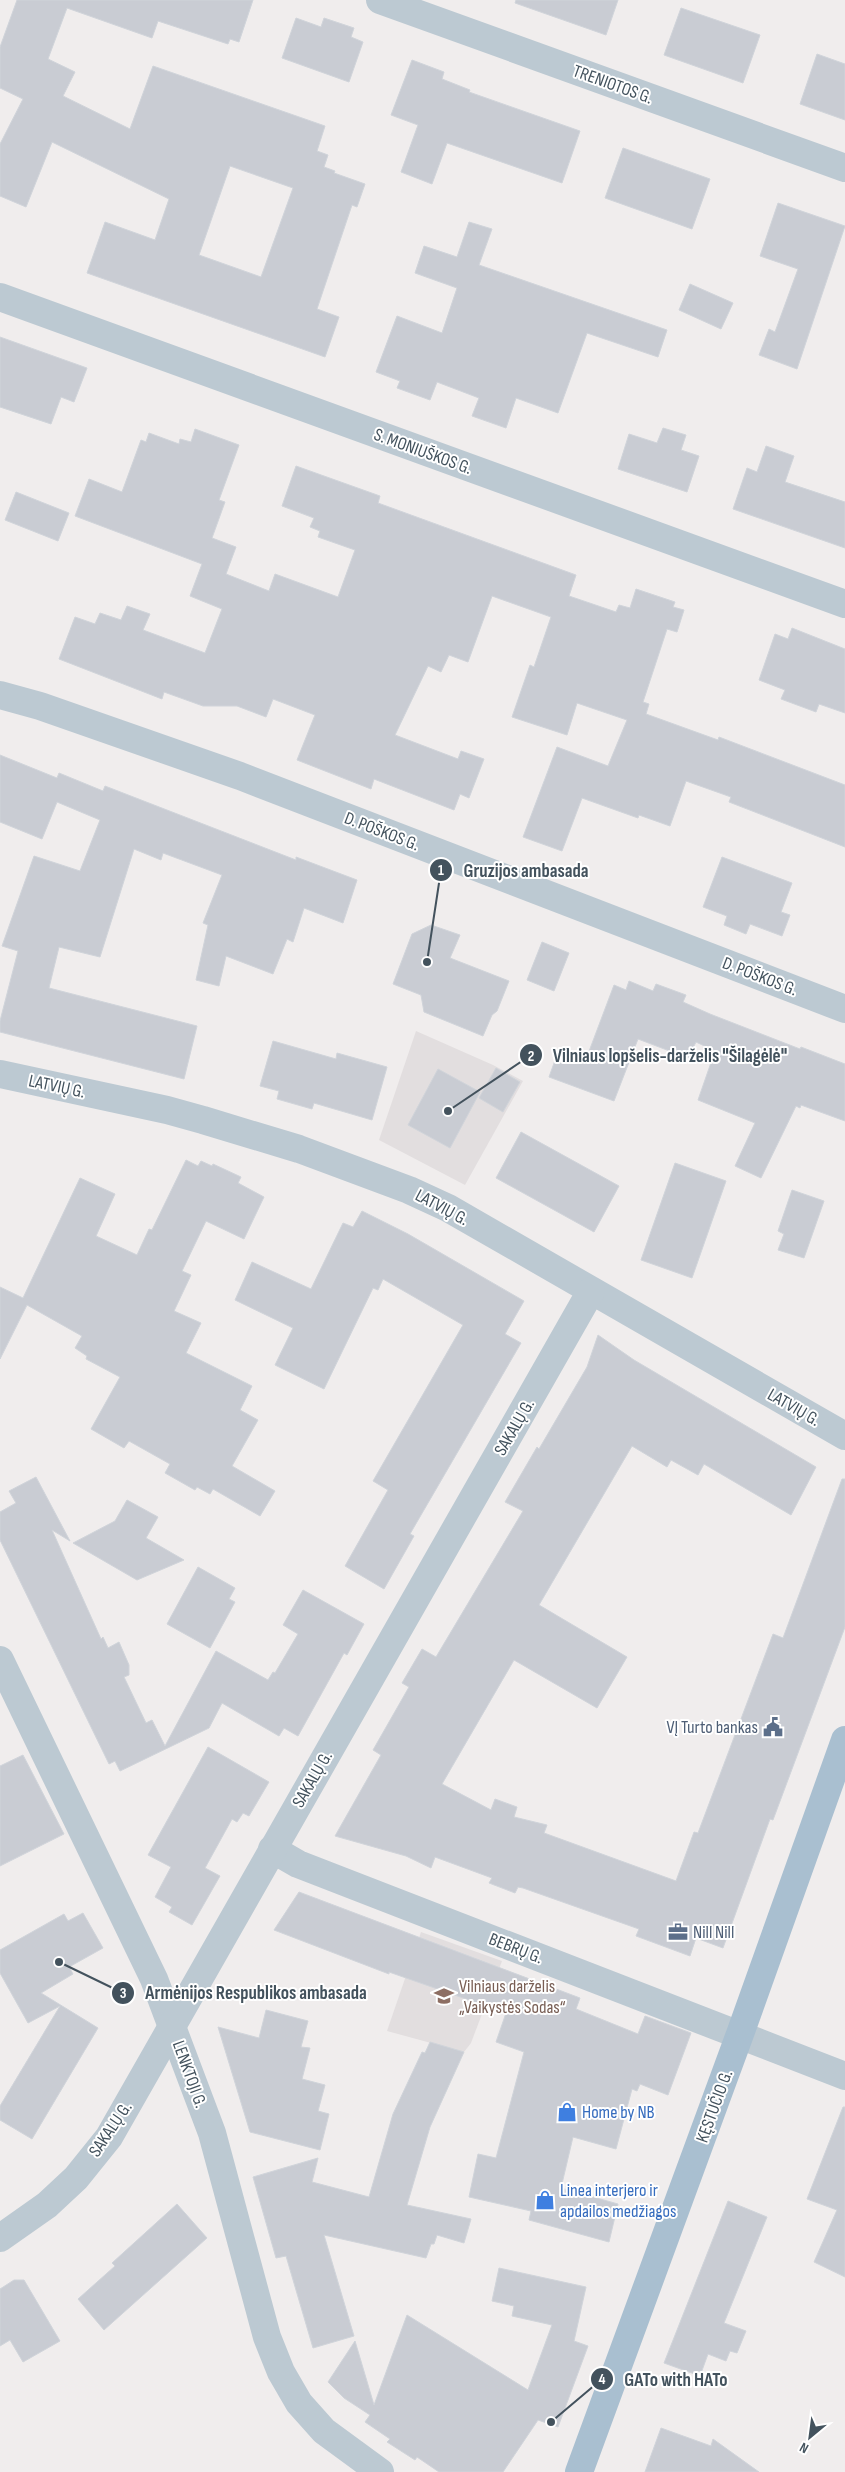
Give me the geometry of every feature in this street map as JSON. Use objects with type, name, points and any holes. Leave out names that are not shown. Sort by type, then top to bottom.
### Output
[{"type":"main road","name":"KĘSTUČIO G.","points":[[579,2472],[740,2034],[845,1740]]},
{"type":"street","name":"TRENIOTOS G.","points":[[380,0],[845,168]]},
{"type":"street","name":"S. MONIUŠKOS G.","points":[[0,297],[845,604]]},
{"type":"street","name":"D. POŠKOS G.","points":[[0,695],[40,706],[240,776],[845,1009]]},
{"type":"street","name":"LATVIŲ G.","points":[[0,1074],[167,1110],[299,1149],[409,1190],[448,1208],[845,1436]]},
{"type":"street","name":"SAKALŲ G.","points":[[0,2238],[47,2205],[79,2175],[109,2136],[592,1292]]},
{"type":"street","name":"LENKTOJI G.","points":[[0,1660],[154,1979],[212,2133],[267,2337],[281,2372],[299,2402],[324,2431],[380,2472]]},
{"type":"street","name":"BEBRŲ G.","points":[[272,1849],[298,1864],[845,2076]]},
{"type":"shaded area","points":[[416,1031],[493,1065],[523,1081],[465,1185],[379,1140]]},
{"type":"shaded area","name":"Vilniaus darželis „Vaikystės Sodas“","points":[[421,1932],[502,1961],[471,2043],[464,2052],[387,2031]]},
{"type":"building","points":[[17,0],[253,0],[239,42],[230,39],[228,44],[158,21],[152,38],[67,8],[48,59],[75,72],[63,96],[130,129],[153,66],[325,126],[317,151],[328,155],[324,167],[335,171],[334,173],[365,184],[357,207],[352,205],[317,309],[339,317],[325,357],[87,273],[105,222],[155,240],[169,199],[52,142],[26,207],[0,196],[0,144],[23,99],[0,88],[0,47]],"holes":[[[230,166],[293,188],[261,277],[199,255]]]},
{"type":"building","points":[[516,0],[618,0],[606,35],[515,3]]},
{"type":"building","points":[[681,8],[760,35],[743,83],[664,55]]},
{"type":"building","points":[[296,18],[321,27],[324,18],[354,28],[351,37],[363,42],[349,82],[282,58]]},
{"type":"building","points":[[817,54],[845,64],[845,120],[800,104]]},
{"type":"building","points":[[412,60],[444,72],[442,79],[470,90],[469,92],[580,131],[562,183],[447,143],[432,184],[401,172],[418,125],[391,115]]},
{"type":"building","points":[[623,148],[710,179],[692,229],[605,198]]},
{"type":"building","points":[[778,203],[845,226],[797,369],[759,355],[769,329],[775,332],[798,269],[760,256]]},
{"type":"building","points":[[469,222],[492,229],[479,265],[667,330],[658,357],[587,333],[558,413],[516,398],[506,428],[472,416],[479,398],[437,382],[430,400],[397,388],[400,381],[376,372],[397,316],[442,333],[457,288],[415,273],[424,246],[457,257]]},
{"type":"building","points":[[690,284],[733,303],[721,329],[679,310]]},
{"type":"building","points":[[0,337],[87,368],[74,402],[61,397],[51,424],[0,407]]},
{"type":"building","points":[[663,428],[686,435],[681,450],[699,456],[687,492],[618,469],[629,434],[657,443]]},
{"type":"building","points":[[195,429],[239,445],[219,500],[225,502],[212,538],[236,547],[226,574],[269,591],[275,574],[338,597],[355,550],[318,537],[320,531],[310,527],[314,518],[282,506],[296,466],[380,496],[378,503],[576,575],[569,596],[616,612],[619,605],[630,608],[636,589],[675,602],[673,607],[684,610],[677,632],[667,629],[643,702],[649,704],[646,714],[718,740],[719,737],[845,785],[845,847],[729,802],[731,797],[686,781],[670,826],[639,815],[638,818],[582,798],[562,851],[523,837],[557,747],[608,766],[627,720],[577,703],[567,735],[512,717],[530,665],[534,667],[551,617],[492,596],[468,662],[449,655],[441,672],[428,666],[395,735],[458,759],[461,751],[484,759],[469,798],[460,794],[454,810],[374,779],[371,789],[297,760],[315,715],[273,699],[266,717],[237,706],[203,706],[164,692],[162,699],[59,659],[75,617],[95,624],[100,613],[121,620],[127,606],[150,614],[143,630],[205,653],[222,609],[190,596],[202,564],[75,516],[89,479],[122,492],[141,440],[146,442],[149,433],[179,444],[180,439],[191,442]]},
{"type":"building","points":[[766,446],[794,456],[785,482],[845,502],[845,548],[733,509],[747,468],[757,472]]},
{"type":"building","points":[[16,492],[69,513],[58,541],[5,520]]},
{"type":"building","points":[[792,628],[845,649],[845,713],[819,704],[816,712],[781,699],[785,690],[759,680],[775,634],[788,639]]},
{"type":"building","points":[[0,755],[57,778],[59,773],[103,791],[105,786],[296,860],[296,857],[357,880],[343,923],[304,908],[293,942],[287,939],[273,974],[226,956],[219,986],[196,980],[208,925],[203,923],[222,875],[163,853],[161,860],[134,849],[100,957],[59,947],[49,988],[197,1026],[184,1079],[0,1032],[0,1021],[18,951],[2,946],[34,856],[80,871],[100,820],[57,802],[42,839],[0,822]]},
{"type":"building","points":[[722,857],[792,883],[781,912],[790,915],[782,936],[750,924],[746,934],[724,925],[727,916],[703,907]]},
{"type":"building","points":[[431,925],[460,935],[450,958],[509,981],[497,1011],[492,1015],[483,1036],[424,1012],[421,995],[393,984],[412,934]]},
{"type":"building","points":[[542,942],[569,953],[554,991],[527,980]]},
{"type":"building","points":[[629,981],[653,991],[656,984],[686,995],[683,1002],[710,1014],[800,1049],[801,1047],[845,1064],[845,1121],[801,1105],[800,1108],[796,1106],[761,1178],[735,1166],[755,1123],[698,1100],[715,1051],[696,1042],[688,1058],[638,1039],[614,1101],[549,1077],[558,1052],[585,1062],[614,985],[626,990]]},
{"type":"building","points":[[273,1041],[336,1059],[337,1053],[387,1067],[372,1120],[314,1103],[312,1109],[277,1099],[279,1091],[260,1086]]},
{"type":"building","points":[[496,1068],[520,1082],[503,1112],[479,1098]]},
{"type":"building","points":[[438,1069],[480,1092],[450,1148],[408,1125]]},
{"type":"building","points":[[521,1132],[619,1186],[594,1232],[496,1178]]},
{"type":"building","points":[[186,1160],[198,1166],[201,1161],[212,1166],[213,1164],[241,1177],[238,1183],[264,1197],[244,1239],[206,1221],[182,1271],[191,1275],[174,1311],[201,1323],[186,1353],[252,1386],[240,1410],[258,1420],[232,1466],[275,1491],[260,1516],[213,1489],[210,1494],[197,1487],[195,1490],[165,1473],[170,1464],[129,1441],[124,1448],[91,1429],[120,1377],[86,1359],[87,1356],[75,1348],[82,1336],[27,1305],[0,1359],[0,1287],[23,1298],[80,1178],[115,1194],[96,1236],[137,1255],[149,1229],[152,1230]]},
{"type":"building","points":[[675,1163],[726,1181],[692,1278],[641,1260]]},
{"type":"building","points":[[792,1190],[824,1201],[804,1258],[778,1250],[784,1234],[778,1231]]},
{"type":"building","points":[[362,1211],[408,1234],[524,1301],[505,1334],[521,1343],[410,1534],[414,1536],[384,1589],[345,1566],[388,1490],[373,1481],[463,1325],[383,1279],[378,1290],[373,1288],[324,1389],[275,1365],[293,1328],[235,1300],[252,1262],[311,1289],[343,1223],[353,1227]]},
{"type":"building","points":[[598,1335],[634,1360],[816,1467],[791,1515],[704,1464],[698,1475],[671,1460],[667,1467],[632,1446],[539,1605],[627,1657],[597,1708],[514,1660],[442,1784],[491,1810],[495,1799],[517,1807],[514,1817],[547,1825],[544,1833],[676,1881],[694,1832],[698,1833],[773,1634],[783,1638],[842,1479],[845,1479],[845,1627],[773,1820],[770,1819],[723,1948],[696,1938],[690,1956],[636,1936],[639,1929],[523,1888],[518,1887],[515,1893],[489,1883],[492,1878],[435,1857],[431,1868],[406,1856],[335,1836],[381,1755],[373,1750],[409,1687],[402,1683],[422,1649],[436,1657],[523,1511],[505,1502],[537,1447],[539,1449],[587,1367]]},
{"type":"building","points":[[36,1477],[70,1541],[52,1530],[101,1639],[103,1637],[108,1648],[119,1642],[129,1665],[129,1675],[124,1677],[146,1723],[152,1720],[165,1746],[216,1651],[268,1680],[273,1672],[275,1673],[298,1634],[283,1625],[303,1590],[364,1624],[347,1655],[344,1653],[298,1736],[284,1728],[279,1736],[222,1703],[209,1728],[120,1771],[115,1761],[109,1764],[0,1540],[0,1512],[16,1503],[9,1491]]},
{"type":"building","points":[[127,1500],[158,1517],[146,1538],[184,1560],[137,1580],[73,1543],[115,1521]]},
{"type":"building","points":[[198,1567],[235,1588],[229,1599],[235,1602],[210,1648],[167,1624]]},
{"type":"building","points":[[208,1747],[269,1782],[249,1816],[243,1813],[237,1822],[232,1819],[205,1868],[220,1876],[192,1925],[169,1912],[172,1907],[155,1897],[171,1867],[148,1855]]},
{"type":"building","points":[[23,1755],[64,1834],[0,1866],[0,1766]]},
{"type":"building","points":[[299,1892],[580,1998],[576,2009],[638,2034],[645,2016],[691,2033],[668,2095],[640,2084],[637,2091],[632,2089],[616,2149],[573,2137],[561,2188],[618,2204],[609,2242],[529,2220],[531,2211],[469,2197],[478,2154],[496,2158],[524,2052],[496,2042],[506,2013],[389,1972],[389,1974],[274,1930]]},
{"type":"building","points":[[83,1913],[103,1948],[69,1967],[73,1974],[41,1993],[98,2028],[32,2139],[0,2120],[0,2106],[60,2006],[28,2023],[0,1973],[0,1950],[64,1914],[68,1921]]},
{"type":"building","points":[[266,2010],[308,2021],[301,2047],[310,2048],[302,2079],[325,2085],[318,2111],[329,2114],[320,2150],[250,2132],[218,2027],[259,2038]]},
{"type":"building","points":[[430,2042],[464,2052],[430,2127],[407,2205],[471,2219],[464,2243],[437,2235],[434,2244],[431,2244],[426,2258],[324,2235],[354,2336],[313,2348],[286,2256],[276,2258],[253,2177],[318,2158],[312,2182],[369,2197],[393,2114],[422,2052],[425,2053]]},
{"type":"building","points":[[843,2107],[845,2107],[845,2277],[814,2262],[837,2210],[807,2199]]},
{"type":"building","points":[[728,2201],[767,2217],[724,2323],[746,2331],[737,2353],[730,2351],[726,2361],[708,2354],[700,2376],[664,2363]]},
{"type":"building","points":[[177,2204],[207,2238],[104,2330],[78,2299],[115,2266],[112,2263]]},
{"type":"building","points":[[499,2268],[586,2287],[574,2341],[588,2346],[558,2427],[538,2420],[503,2472],[439,2472],[417,2457],[415,2460],[387,2442],[390,2439],[365,2422],[370,2415],[344,2398],[328,2382],[355,2341],[374,2405],[407,2315],[528,2390],[552,2325],[512,2316],[514,2306],[492,2301]]},
{"type":"building","points":[[14,2280],[24,2280],[60,2341],[23,2362],[10,2340],[0,2346],[0,2289]]},
{"type":"building","points":[[661,2428],[711,2446],[713,2439],[759,2472],[645,2472]]},
{"type":"place","name":"Gruzijos ambasada","points":[[427,962]]},
{"type":"place","name":"Vilniaus lopšelis-darželis \"Šilagėlė\"","points":[[448,1111]]},
{"type":"place","name":"VĮ Turto bankas","points":[[773,1727]]},
{"type":"place","name":"Nill Nill","points":[[678,1932]]},
{"type":"place","name":"Armėnijos Respublikos ambasada","points":[[59,1962]]},
{"type":"place","name":"Vilniaus darželis „Vaikystės Sodas“","points":[[444,1996]]},
{"type":"place","name":"Home by NB","points":[[567,2112]]},
{"type":"place","name":"Linea interjero ir apdailos medžiagos","points":[[545,2200]]},
{"type":"place","name":"GATo with HATo","points":[[551,2422]]}]
